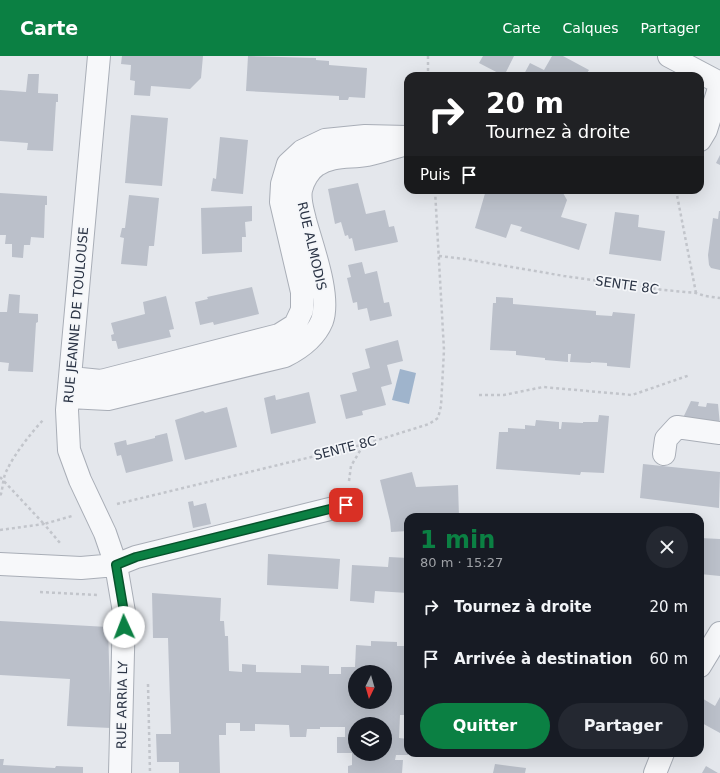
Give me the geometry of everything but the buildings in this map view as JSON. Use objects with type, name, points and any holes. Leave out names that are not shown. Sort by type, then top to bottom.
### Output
[{"type":"street","name":"RUE JEANNE DE TOULOUSE","points":[[99,56],[69,395],[69,450],[93,510],[105,533],[116,565]]},
{"type":"street","points":[[669,56],[698,72]]},
{"type":"street","points":[[704,75],[720,84]]},
{"type":"street","points":[[704,102],[720,84]]},
{"type":"street","points":[[704,133],[720,84]]},
{"type":"street","name":"RUE ALMODIS","points":[[69,395],[101,381],[279,335],[296,325],[302,310],[302,292],[281,202],[282,184],[288,164],[302,150],[325,140],[365,136],[404,137]]},
{"type":"street","name":"RUE ALMODIS","points":[[69,395],[108,399],[286,356],[300,348],[314,336],[322,320],[325,302],[323,287],[302,207],[300,191],[305,178],[315,166],[328,159],[367,155],[404,145]]},
{"type":"street","points":[[664,454],[666,439],[678,427],[720,433]]},
{"type":"street","points":[[0,564],[81,568],[116,565],[136,557],[346,505]]},
{"type":"street","name":"RUE ARRIA LY","points":[[116,565],[124,612],[120,773]]},
{"type":"street","points":[[704,659],[720,633]]},
{"type":"street","points":[[655,773],[661,757]]},
{"type":"path","points":[[428,56],[428,72]]},
{"type":"path","name":"SENTE 8C","points":[[0,530],[44,524],[93,510],[365,444],[429,424],[438,418],[441,406],[444,350],[440,256],[434,194]]},
{"type":"path","points":[[677,194],[696,293]]},
{"type":"path","name":"SENTE 8C","points":[[440,256],[564,276],[696,293],[720,298]]},
{"type":"path","points":[[479,395],[504,395],[543,387],[632,394],[690,375]]},
{"type":"path","points":[[0,495],[2,494],[6,471],[32,431],[69,395]]},
{"type":"path","points":[[346,505],[351,466],[365,444]]},
{"type":"path","points":[[0,477],[44,524]]},
{"type":"path","points":[[38,592],[121,596]]},
{"type":"water","points":[[400,369],[416,373],[409,404],[392,400]]},
{"type":"route","points":[[124,627],[124,612],[116,565],[136,557],[346,505]]}]
